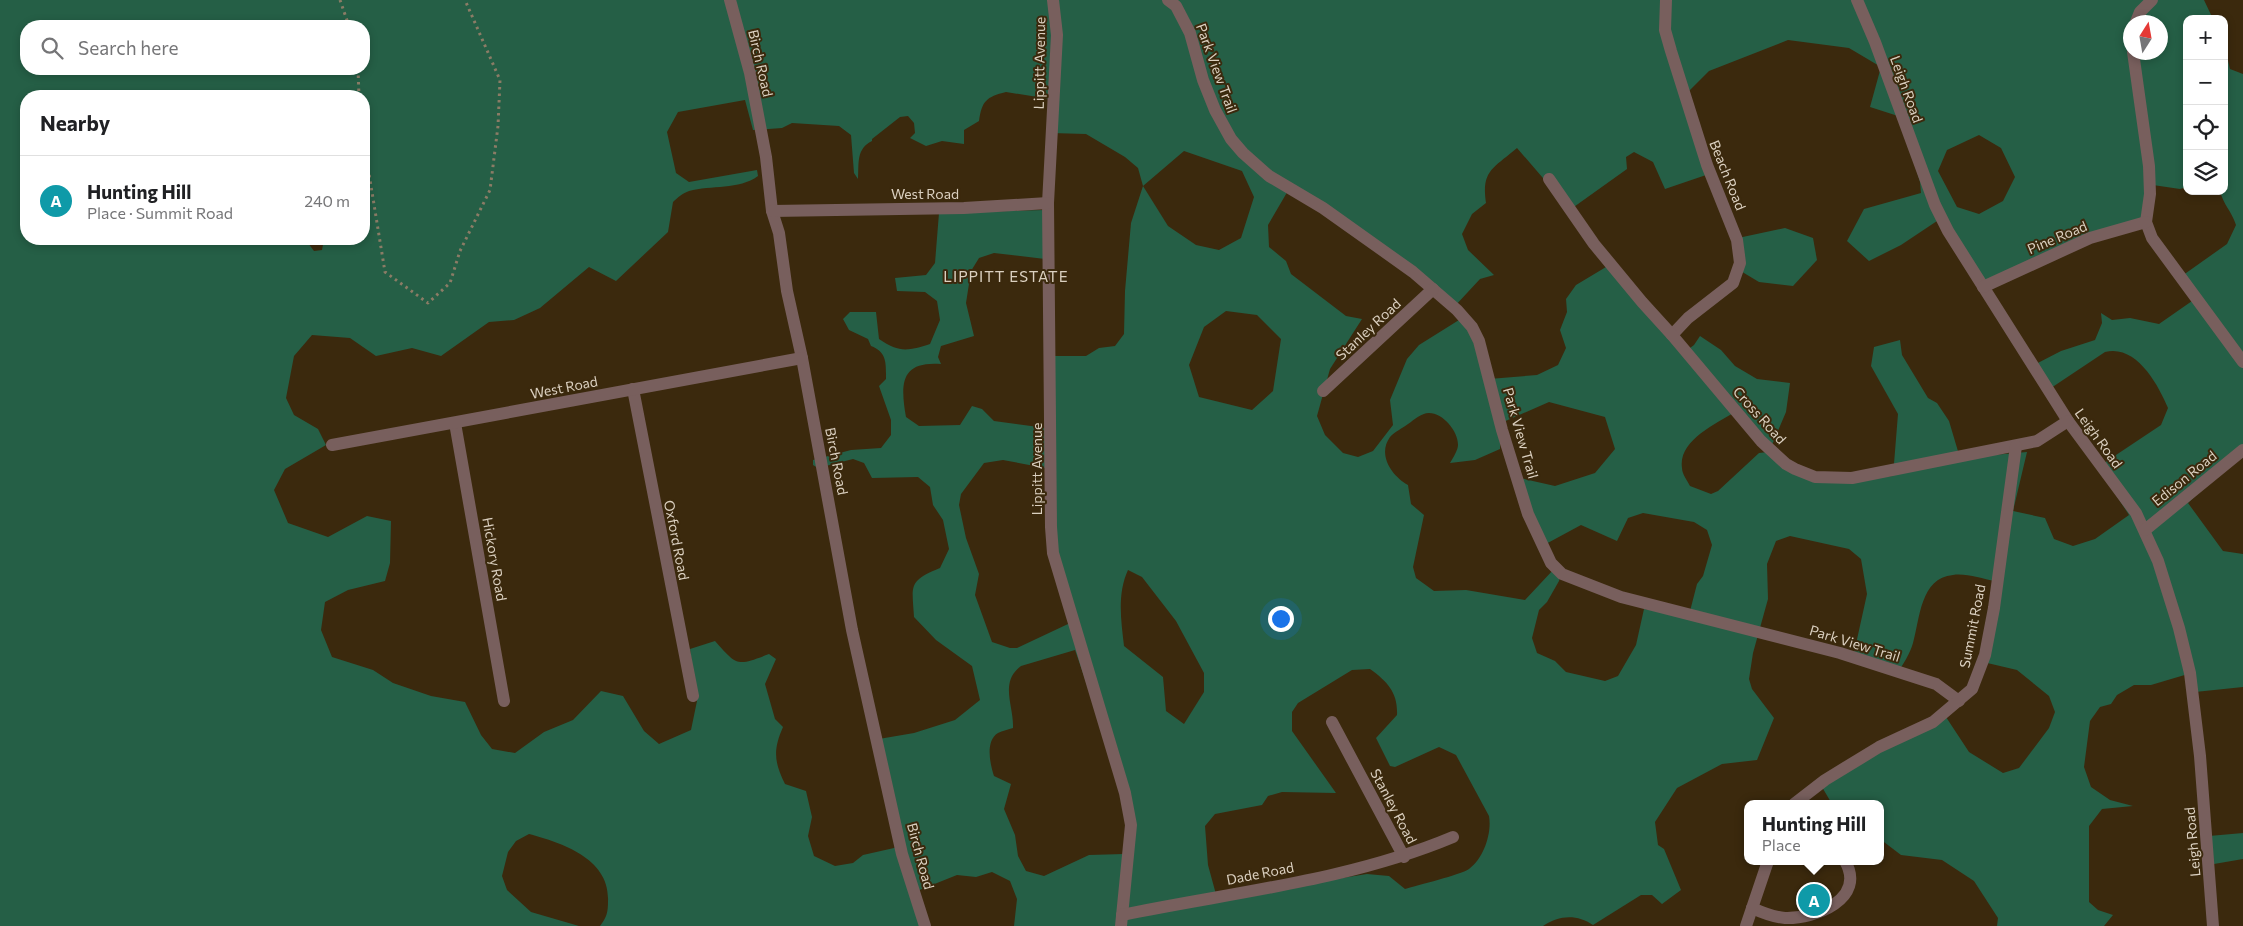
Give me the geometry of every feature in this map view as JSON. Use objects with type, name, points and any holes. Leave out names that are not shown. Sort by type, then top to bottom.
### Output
[{"type":"street","name":"Birch Road","points":[[730,0],[750,72],[766,157],[772,210],[779,234],[787,291],[802,358],[852,630],[904,862],[924,926]]},
{"type":"street","name":"Lippitt Avenue","points":[[1053,0],[1057,35],[1048,203],[1051,526],[1053,553],[1125,793],[1131,825],[1121,921]]},
{"type":"street","name":"Beach Road","points":[[1666,0],[1666,30],[1671,51],[1707,165],[1737,240],[1740,263],[1734,282],[1688,318],[1672,335]]},
{"type":"street","name":"Leigh Road","points":[[1857,0],[1875,42],[1935,205],[1948,231],[2068,421],[2136,513],[2158,561],[2179,628],[2190,673],[2200,756],[2213,926]]},
{"type":"street","points":[[2139,15],[2152,0]]},
{"type":"street","name":"Park View Trail","points":[[1172,3],[1190,33],[1203,80],[1215,110],[1231,139],[1243,153],[1269,176],[1323,208],[1413,272],[1472,327],[1479,342],[1502,430],[1528,514],[1551,563],[1562,574],[1621,597],[1831,650],[1936,684],[1959,701]]},
{"type":"street","points":[[2134,60],[2149,166],[2150,194],[2146,222],[2158,246],[2243,362]]},
{"type":"street","name":"Cross Road","points":[[1549,179],[1594,244],[1642,302],[1761,441],[1786,464],[1815,477],[1852,478],[2037,441],[2068,421]]},
{"type":"street","name":"West Road","points":[[772,210],[964,208],[1048,203]]},
{"type":"street","name":"Pine Road","points":[[1983,287],[2090,238],[2146,222]]},
{"type":"street","name":"Stanley Road","points":[[1323,390],[1433,289]]},
{"type":"street","name":"West Road","points":[[332,445],[802,358]]},
{"type":"street","name":"Oxford Road","points":[[633,389],[693,696]]},
{"type":"street","name":"Hickory Road","points":[[455,423],[504,701]]},
{"type":"street","name":"Summit Road","points":[[1799,800],[1825,780],[1879,747],[1934,722],[1972,689],[1985,655],[1994,608],[2016,446]]},
{"type":"street","name":"Edison Road","points":[[2145,530],[2243,450]]},
{"type":"street","name":"Stanley Road","points":[[1332,722],[1404,857],[1453,837]]},
{"type":"street","name":"Dade Road","points":[[1121,921],[1363,868],[1404,857]]},
{"type":"street","points":[[1746,926],[1767,865]]},
{"type":"street","points":[[1752,908],[1770,916],[1785,918],[1815,915],[1830,907],[1848,891],[1851,881],[1846,865]]},
{"type":"path","points":[[340,0],[347,20]]},
{"type":"path","points":[[370,182],[384,272],[428,302],[450,283],[460,251],[490,190],[498,126],[500,80],[465,0]]},
{"type":"path","points":[[358,75],[359,90]]},
{"type":"green space","points":[[0,0],[2204,0],[2211,15],[2183,15],[2183,188],[2146,184],[2140,227],[2079,247],[1987,290],[1937,221],[1901,245],[1869,261],[1847,241],[1864,209],[1921,193],[1920,182],[1902,122],[1898,116],[1870,107],[1881,67],[1849,48],[1788,40],[1709,71],[1686,94],[1709,174],[1665,189],[1653,162],[1634,152],[1626,157],[1627,169],[1571,209],[1517,148],[1491,171],[1486,183],[1486,203],[1472,214],[1462,234],[1468,250],[1494,275],[1480,279],[1454,307],[1289,189],[1268,225],[1269,247],[1286,261],[1291,274],[1346,316],[1362,319],[1330,369],[1317,416],[1325,435],[1343,453],[1358,457],[1373,451],[1393,425],[1390,400],[1407,359],[1419,345],[1459,320],[1467,327],[1489,379],[1537,375],[1558,365],[1566,348],[1560,330],[1567,312],[1566,299],[1576,285],[1611,264],[1686,351],[1694,345],[1700,336],[1721,350],[1735,366],[1757,379],[1790,383],[1786,412],[1769,452],[1821,482],[1893,476],[1898,414],[1871,366],[1874,347],[1900,340],[1902,355],[1928,398],[1937,403],[1949,421],[1960,458],[2027,452],[2013,511],[2045,518],[2054,539],[2073,546],[2095,539],[2129,515],[2098,467],[2161,425],[2168,408],[2152,378],[2136,360],[2127,354],[2116,351],[2105,352],[2045,392],[2030,367],[2061,351],[2095,340],[2102,323],[2101,313],[2112,320],[2130,318],[2159,324],[2192,301],[2179,278],[2227,244],[2236,225],[2221,195],[2228,195],[2228,61],[2230,69],[2243,74],[2243,451],[2188,503],[2223,551],[2243,554],[2243,687],[2195,692],[2188,674],[2151,685],[2134,685],[2117,695],[2111,704],[2100,707],[2090,721],[2084,767],[2091,787],[2110,800],[2133,806],[2102,809],[2089,826],[2089,902],[2098,910],[2113,915],[2104,926],[1997,926],[1998,918],[1974,881],[1942,860],[1901,855],[1884,842],[1884,800],[1830,800],[1822,787],[1944,714],[1969,752],[2003,773],[2019,768],[2049,728],[2055,712],[2049,696],[2017,670],[1983,662],[1995,581],[1969,575],[1953,575],[1942,578],[1934,584],[1923,601],[1913,643],[1897,674],[1852,662],[1867,594],[1861,559],[1849,549],[1790,536],[1776,541],[1767,564],[1768,599],[1753,653],[1749,679],[1752,689],[1774,718],[1757,760],[1722,764],[1677,788],[1655,822],[1658,845],[1664,849],[1681,890],[1662,904],[1652,895],[1641,895],[1593,925],[1581,919],[1568,917],[1549,922],[1543,926],[1014,926],[1017,899],[1010,881],[992,872],[976,877],[957,875],[912,893],[922,926],[600,926],[606,917],[608,905],[607,886],[601,874],[582,855],[556,842],[529,834],[516,841],[508,852],[502,876],[507,890],[531,912],[579,926],[0,926]],"holes":[[[1006,92],[1050,99],[1051,133],[1086,134],[1125,157],[1138,168],[1143,186],[1131,223],[1125,291],[1124,334],[1115,346],[1099,348],[1086,356],[1051,356],[1046,428],[994,421],[982,409],[972,406],[960,425],[919,426],[906,417],[903,394],[906,377],[911,370],[918,366],[941,364],[938,357],[941,346],[974,336],[966,303],[971,271],[979,258],[994,253],[1045,259],[1045,210],[939,213],[935,263],[926,275],[895,278],[897,291],[925,292],[937,301],[940,320],[930,344],[909,349],[898,349],[886,344],[879,339],[876,312],[850,312],[843,319],[849,330],[868,339],[871,346],[883,355],[886,379],[879,386],[891,420],[891,435],[881,448],[851,450],[813,460],[813,465],[818,468],[853,459],[864,463],[872,478],[918,477],[930,487],[933,505],[943,520],[949,549],[940,568],[922,577],[914,585],[914,617],[936,640],[972,666],[980,700],[955,720],[914,733],[873,740],[898,845],[894,848],[863,855],[853,863],[835,866],[814,856],[808,836],[812,817],[806,791],[785,784],[777,762],[776,749],[783,727],[775,719],[765,684],[776,659],[769,654],[750,661],[739,662],[729,656],[715,641],[690,649],[697,701],[691,730],[659,744],[644,731],[623,696],[601,691],[573,720],[544,732],[515,753],[492,749],[481,735],[465,702],[431,696],[393,683],[373,670],[332,657],[321,630],[325,602],[348,590],[385,581],[390,563],[391,521],[367,516],[328,537],[288,523],[274,490],[285,469],[326,445],[318,429],[294,415],[286,398],[294,356],[312,335],[350,338],[376,356],[412,348],[441,356],[489,322],[514,320],[540,308],[589,267],[616,281],[668,232],[673,202],[680,196],[698,189],[742,183],[758,176],[757,170],[689,182],[676,173],[667,132],[678,112],[745,100],[753,130],[782,128],[792,123],[839,126],[851,135],[854,173],[858,179],[859,157],[863,148],[900,117],[908,116],[914,123],[915,133],[910,138],[926,146],[942,141],[964,144],[964,130],[979,121],[984,104],[989,98]],[[1979,135],[2001,148],[2015,177],[2003,201],[1979,214],[1957,207],[1938,171],[1947,150]],[[1184,151],[1242,171],[1254,197],[1241,238],[1219,250],[1196,245],[1168,226],[1143,186]],[[1226,311],[1257,315],[1281,339],[1273,391],[1252,410],[1199,397],[1189,365],[1204,327]],[[1549,402],[1605,417],[1615,449],[1595,473],[1555,486],[1520,478],[1544,545],[1581,525],[1617,541],[1628,518],[1643,513],[1694,522],[1707,530],[1712,545],[1703,576],[1697,584],[1689,615],[1644,609],[1636,645],[1618,676],[1605,681],[1566,672],[1555,661],[1537,653],[1532,638],[1539,610],[1547,602],[1559,581],[1561,572],[1554,569],[1525,600],[1466,590],[1434,591],[1416,578],[1413,567],[1424,515],[1411,504],[1408,485],[1392,471],[1388,464],[1385,451],[1386,444],[1392,435],[1423,414],[1429,413],[1444,419],[1453,429],[1458,445],[1450,463],[1475,460],[1500,449],[1501,423]],[[1735,412],[1768,452],[1759,453],[1718,491],[1711,494],[1690,486],[1682,468],[1682,458],[1692,442],[1708,428]],[[1003,460],[1045,468],[1068,624],[1017,648],[1010,648],[992,642],[975,595],[979,574],[966,538],[959,505],[961,494],[984,463]],[[1128,570],[1142,577],[1176,621],[1204,673],[1204,692],[1184,724],[1166,711],[1163,677],[1124,646],[1121,598]],[[1075,650],[1125,795],[1127,851],[1124,854],[1089,855],[1044,876],[1026,871],[1018,856],[1015,835],[1004,809],[1011,784],[994,776],[990,747],[991,741],[998,733],[1013,728],[1009,687],[1014,672],[1021,666]],[[1370,669],[1387,683],[1394,694],[1397,715],[1376,738],[1390,766],[1395,767],[1439,747],[1456,755],[1489,816],[1488,837],[1483,852],[1469,869],[1405,889],[1389,876],[1367,874],[1217,898],[1208,865],[1205,826],[1215,814],[1262,805],[1268,796],[1282,792],[1336,793],[1292,731],[1292,712],[1298,703],[1352,670]]]},
{"type":"green space","points":[[1785,228],[1813,238],[1817,260],[1793,286],[1759,282],[1739,270],[1738,238]]},
{"type":"green space","points":[[2243,833],[2243,859],[2214,864],[2209,836]]},
{"type":"place","name":"Hunting Hill","points":[[1814,900]]},
{"type":"district","name":"LIPPITT ESTATE","points":[[1006,276]]}]
